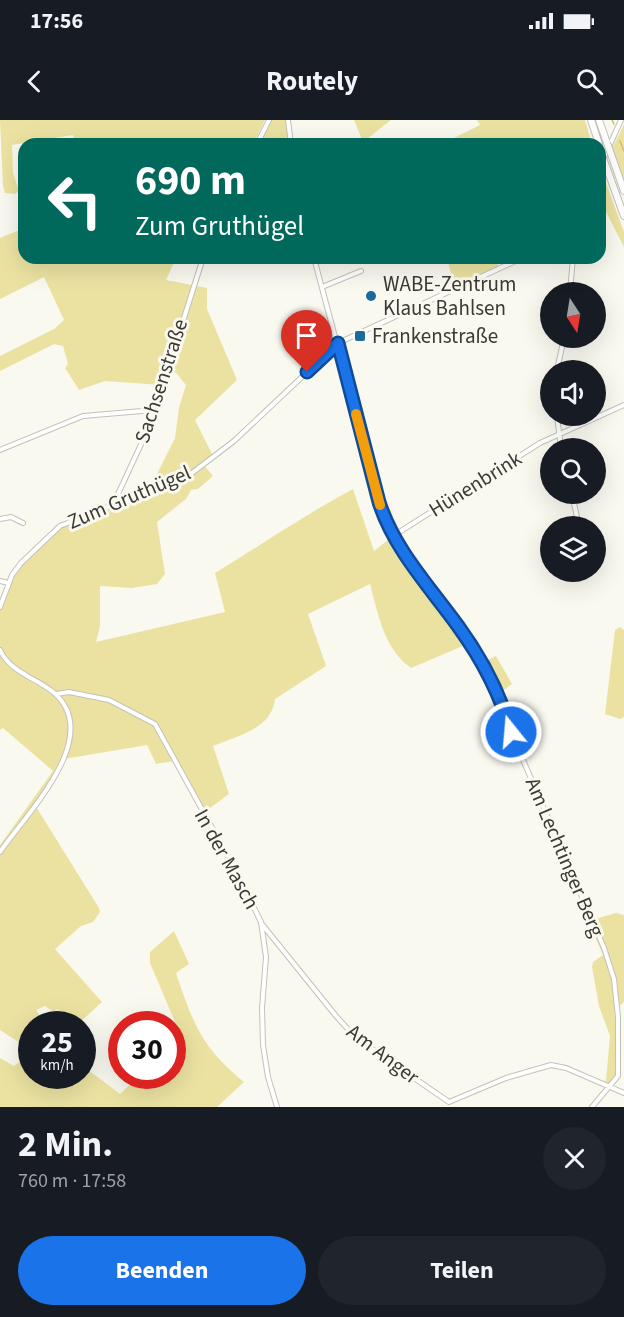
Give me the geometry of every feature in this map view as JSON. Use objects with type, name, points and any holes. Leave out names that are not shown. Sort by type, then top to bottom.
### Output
[{"type":"highway","points":[[591,120],[596,138]]},
{"type":"highway","points":[[599,120],[605,138]]},
{"type":"highway","points":[[606,141],[624,191]]},
{"type":"highway","points":[[606,174],[624,216]]},
{"type":"street","points":[[260,138],[269,120]]},
{"type":"street","points":[[288,120],[290,138]]},
{"type":"street","points":[[606,159],[621,120]]},
{"type":"street","name":"Sachsenstraße","points":[[116,503],[154,410],[201,264]]},
{"type":"street","points":[[316,264],[338,343]]},
{"type":"street","name":"Zum Gruthügel","points":[[0,607],[8,583],[26,557],[60,526],[192,473],[234,441],[338,343],[509,264]]},
{"type":"street","points":[[571,282],[572,264]]},
{"type":"street","points":[[322,287],[361,270]]},
{"type":"street","name":"Am Lechtinger Berg","points":[[338,343],[379,502],[393,536],[473,647],[499,694],[511,732],[612,968],[618,1017],[618,1076]]},
{"type":"street","name":"Hünenbrink","points":[[393,536],[558,433],[624,405]]},
{"type":"street","points":[[0,450],[83,416],[154,410]]},
{"type":"street","points":[[558,426],[559,438]]},
{"type":"street","points":[[0,519],[11,517],[23,523]]},
{"type":"street","points":[[0,581],[8,583]]},
{"type":"street","points":[[0,650],[18,672],[56,694],[69,720],[70,738],[64,759],[54,779],[0,852]]},
{"type":"street","name":"In der Masch","points":[[56,694],[69,692],[109,700],[155,724],[261,922],[266,957],[262,1008],[263,1045],[268,1077],[277,1107]]},
{"type":"street","name":"Am Anger","points":[[261,922],[356,1038],[449,1102],[506,1078],[551,1065],[566,1068],[609,1087]]},
{"type":"street","points":[[592,1107],[624,1072]]},
{"type":"street","points":[[609,1087],[624,1093]]},
{"type":"shaded area","points":[[0,120],[265,120],[256,138],[74,138],[73,135],[55,138],[18,138],[18,144],[12,145],[13,173],[18,192],[15,194],[5,193]]},
{"type":"shaded area","points":[[269,120],[288,120],[290,138],[259,138]]},
{"type":"shaded area","points":[[354,120],[391,120],[368,138],[361,138]]},
{"type":"shaded area","points":[[477,120],[585,120],[590,138],[454,138],[480,125]]},
{"type":"shaded area","points":[[624,124],[624,184],[612,149]]},
{"type":"shaded area","points":[[606,183],[624,232],[624,247],[606,212]]},
{"type":"shaded area","points":[[18,231],[18,264],[173,264],[166,280],[207,288],[207,309],[237,380],[195,420],[214,458],[204,465],[213,476],[198,489],[191,490],[186,499],[157,522],[165,574],[157,584],[132,588],[100,586],[100,626],[96,642],[225,612],[215,573],[353,489],[374,551],[393,536],[470,643],[411,668],[394,651],[388,641],[379,619],[370,584],[308,614],[326,666],[275,699],[267,718],[252,730],[213,746],[229,794],[202,814],[174,761],[156,764],[147,745],[64,759],[35,805],[100,912],[93,922],[81,926],[55,949],[102,1002],[92,1011],[59,1011],[57,1009],[52,1011],[45,1006],[37,1011],[18,1011],[18,1042],[0,1030],[0,845],[53,771],[3,728],[0,730],[0,607],[12,575],[60,526],[154,489],[152,484],[175,438],[179,408],[186,385],[176,373],[165,373],[161,385],[105,381],[79,390],[65,368],[68,364],[63,346],[54,344],[0,371],[0,356],[54,329],[64,320],[44,277],[0,299],[0,238]]},
{"type":"shaded area","points":[[449,264],[498,264],[499,269],[455,289]]},
{"type":"shaded area","points":[[620,627],[624,630],[624,717],[620,719],[605,714],[615,630]]},
{"type":"shaded area","points":[[496,656],[512,684],[499,694],[483,662]]},
{"type":"shaded area","points":[[616,913],[624,915],[624,1002],[618,1007],[618,1076],[609,1087],[593,1080],[606,1081],[610,1036],[599,1006],[592,967],[593,962],[603,955],[590,925],[592,920]]},
{"type":"shaded area","points":[[174,931],[189,964],[176,973],[200,1033],[218,1057],[244,1082],[217,1107],[0,1107],[0,1058],[14,1066],[18,1063],[18,1089],[96,1089],[96,1076],[108,1085],[108,1089],[113,1089],[120,1094],[125,1089],[186,1089],[186,1011],[170,1011],[150,963],[150,952]]},
{"type":"waterway","points":[[612,120],[614,124]]},
{"type":"waterway","points":[[620,141],[624,151]]},
{"type":"slow traffic","points":[[356,414],[380,505]]},
{"type":"place","name":"WABE-Zentrum Klaus Bahlsen","points":[[371,296]]},
{"type":"place","name":"Frankenstraße","points":[[360,336]]},
{"type":"route","points":[[307,372],[338,343],[387,525],[412,565],[483,662],[499,694],[511,732]]}]
